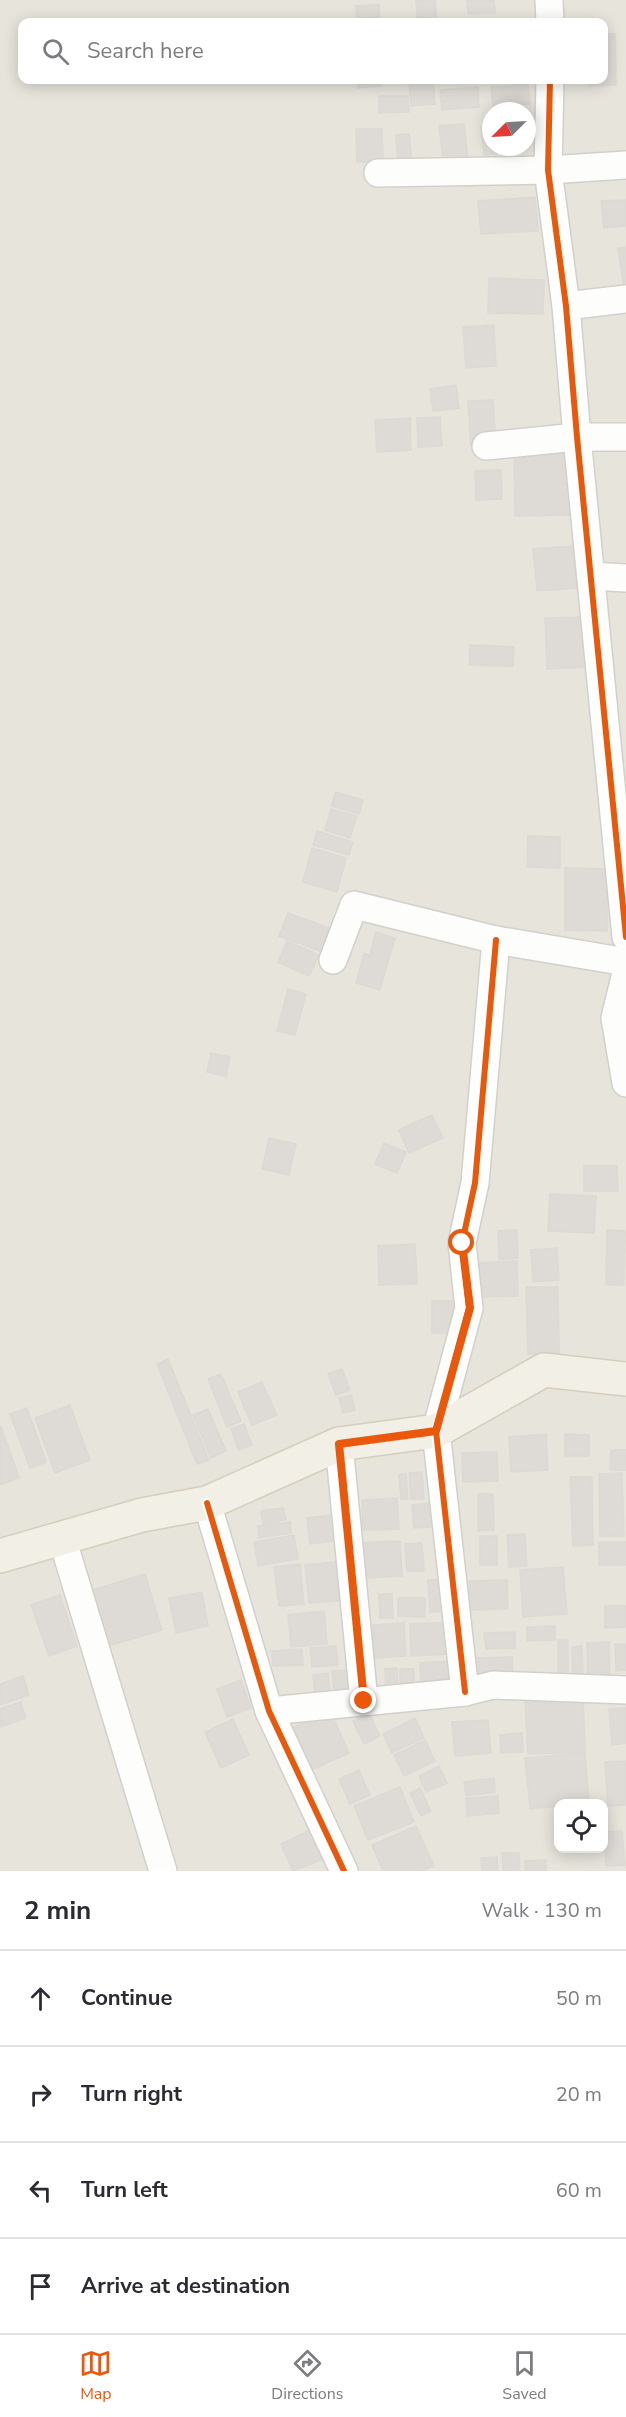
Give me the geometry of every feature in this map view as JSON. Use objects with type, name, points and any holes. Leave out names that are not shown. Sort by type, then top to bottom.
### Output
[{"type":"main road","points":[[0,1556],[142,1515],[207,1503],[339,1444],[436,1431],[544,1370],[626,1379]]},
{"type":"street","points":[[549,0],[550,18]]},
{"type":"street","points":[[550,84],[548,170],[566,306],[626,936]]},
{"type":"street","points":[[378,173],[548,170],[626,165]]},
{"type":"street","points":[[566,306],[626,299]]},
{"type":"street","points":[[486,446],[577,437],[626,437]]},
{"type":"street","points":[[591,576],[626,578]]},
{"type":"street","points":[[333,960],[354,905],[496,940],[626,962]]},
{"type":"street","points":[[465,1692],[436,1431],[470,1308],[462,1243],[475,1183],[496,940]]},
{"type":"street","points":[[626,973],[615,1018],[626,1083]]},
{"type":"street","points":[[339,1444],[364,1701]]},
{"type":"street","points":[[207,1503],[270,1711],[344,1871]]},
{"type":"street","points":[[62,1538],[163,1871]]},
{"type":"street","points":[[270,1711],[465,1692],[493,1685],[626,1690]]},
{"type":"shaded area","points":[[0,0],[626,0],[626,1871],[0,1871]]},
{"type":"building","points":[[416,0],[435,0],[437,18],[418,18]]},
{"type":"building","points":[[467,0],[494,0],[495,13],[468,14]]},
{"type":"building","points":[[379,4],[380,18],[357,18],[356,6]]},
{"type":"building","points":[[608,34],[615,34],[616,85],[589,86],[589,84],[608,84]]},
{"type":"building","points":[[358,84],[381,84],[381,86],[358,88]]},
{"type":"building","points":[[409,84],[433,84],[435,104],[411,106]]},
{"type":"building","points":[[528,84],[530,102],[492,102],[491,87]]},
{"type":"building","points":[[478,87],[479,107],[442,110],[440,90]]},
{"type":"building","points":[[379,96],[408,96],[409,112],[379,113]]},
{"type":"building","points":[[464,124],[468,158],[443,160],[439,126]]},
{"type":"building","points":[[356,129],[382,129],[383,162],[357,162]]},
{"type":"building","points":[[409,134],[412,164],[398,165],[396,135]]},
{"type":"building","points":[[535,197],[538,231],[481,234],[478,201]]},
{"type":"building","points":[[626,200],[626,226],[604,228],[601,201]]},
{"type":"building","points":[[626,247],[626,296],[625,296],[618,248]]},
{"type":"building","points":[[489,278],[544,280],[543,314],[488,313]]},
{"type":"building","points":[[494,325],[496,366],[466,368],[463,327]]},
{"type":"building","points":[[456,385],[459,408],[433,411],[430,389]]},
{"type":"building","points":[[493,400],[496,444],[471,445],[468,401]]},
{"type":"building","points":[[440,417],[442,446],[418,447],[417,418]]},
{"type":"building","points":[[410,418],[411,450],[377,452],[375,420]]},
{"type":"building","points":[[570,449],[571,515],[515,516],[514,450]]},
{"type":"building","points":[[501,470],[502,499],[476,500],[475,471]]},
{"type":"building","points":[[572,546],[577,588],[537,591],[533,549]]},
{"type":"building","points":[[588,617],[590,667],[547,669],[545,618]]},
{"type":"building","points":[[470,645],[514,647],[513,666],[469,665]]},
{"type":"building","points":[[336,792],[363,800],[359,814],[331,806]]},
{"type":"building","points":[[331,809],[357,816],[350,838],[325,830]]},
{"type":"building","points":[[317,831],[353,842],[349,855],[313,845]]},
{"type":"building","points":[[528,836],[560,837],[560,868],[527,867]]},
{"type":"building","points":[[312,848],[346,858],[337,892],[303,882]]},
{"type":"building","points":[[565,868],[607,869],[607,931],[565,930]]},
{"type":"building","points":[[288,913],[329,928],[320,951],[279,936]]},
{"type":"building","points":[[376,932],[395,938],[380,990],[356,983],[364,953],[370,955]]},
{"type":"building","points":[[287,941],[319,955],[309,976],[278,962]]},
{"type":"building","points":[[288,989],[306,994],[295,1035],[277,1031]]},
{"type":"building","points":[[211,1053],[230,1057],[226,1076],[207,1072]]},
{"type":"building","points":[[432,1115],[443,1138],[409,1153],[399,1130]]},
{"type":"building","points":[[269,1138],[296,1144],[289,1175],[262,1169]]},
{"type":"building","points":[[384,1143],[406,1152],[397,1173],[375,1164]]},
{"type":"building","points":[[584,1166],[617,1166],[618,1191],[584,1191]]},
{"type":"building","points":[[550,1194],[596,1196],[594,1233],[548,1231]]},
{"type":"building","points":[[517,1230],[518,1258],[499,1260],[498,1231]]},
{"type":"building","points":[[607,1230],[625,1231],[624,1285],[606,1285]]},
{"type":"building","points":[[415,1244],[417,1284],[379,1285],[378,1246]]},
{"type":"building","points":[[557,1248],[559,1280],[533,1282],[531,1250]]},
{"type":"building","points":[[517,1261],[518,1296],[477,1297],[476,1263]]},
{"type":"building","points":[[526,1287],[558,1287],[559,1353],[528,1354]]},
{"type":"building","points":[[432,1301],[453,1301],[453,1333],[432,1333]]},
{"type":"building","points":[[168,1359],[209,1460],[197,1464],[157,1364]]},
{"type":"building","points":[[342,1369],[350,1390],[336,1395],[328,1374]]},
{"type":"building","points":[[221,1374],[241,1421],[227,1427],[208,1379]]},
{"type":"building","points":[[262,1382],[277,1415],[252,1425],[238,1392]]},
{"type":"building","points":[[351,1395],[355,1410],[343,1413],[339,1398]]},
{"type":"building","points":[[70,1405],[90,1460],[55,1473],[35,1418]]},
{"type":"building","points":[[27,1408],[46,1462],[30,1468],[10,1414]]},
{"type":"building","points":[[208,1409],[226,1451],[211,1458],[193,1415]]},
{"type":"building","points":[[244,1424],[252,1445],[238,1450],[231,1429]]},
{"type":"building","points":[[0,1427],[19,1478],[0,1485]]},
{"type":"building","points":[[546,1434],[548,1470],[511,1472],[509,1437]]},
{"type":"building","points":[[565,1434],[589,1435],[589,1456],[565,1456]]},
{"type":"building","points":[[611,1450],[626,1450],[626,1470],[610,1470]]},
{"type":"building","points":[[497,1452],[498,1481],[463,1482],[462,1453]]},
{"type":"building","points":[[422,1472],[424,1499],[411,1499],[409,1473]]},
{"type":"building","points":[[622,1473],[624,1536],[600,1536],[599,1474]]},
{"type":"building","points":[[399,1474],[406,1474],[408,1499],[401,1499]]},
{"type":"building","points":[[570,1477],[592,1477],[593,1545],[573,1546]]},
{"type":"building","points":[[478,1494],[493,1494],[494,1530],[478,1531]]},
{"type":"building","points":[[397,1498],[399,1529],[363,1530],[362,1500]]},
{"type":"building","points":[[439,1502],[442,1526],[414,1528],[412,1505]]},
{"type":"building","points":[[283,1508],[286,1520],[263,1524],[261,1511]]},
{"type":"building","points":[[339,1514],[342,1540],[310,1544],[307,1518]]},
{"type":"building","points":[[290,1522],[291,1533],[259,1538],[258,1526]]},
{"type":"building","points":[[525,1534],[527,1566],[509,1567],[507,1535]]},
{"type":"building","points":[[294,1535],[298,1559],[258,1566],[254,1542]]},
{"type":"building","points":[[480,1536],[497,1536],[497,1565],[480,1565]]},
{"type":"building","points":[[400,1541],[402,1576],[364,1578],[361,1543]]},
{"type":"building","points":[[599,1542],[626,1542],[626,1565],[599,1565]]},
{"type":"building","points":[[422,1543],[424,1571],[407,1571],[405,1544]]},
{"type":"building","points":[[344,1561],[348,1600],[309,1603],[305,1565]]},
{"type":"building","points":[[300,1564],[304,1604],[279,1606],[274,1567]]},
{"type":"building","points":[[563,1567],[567,1614],[523,1617],[520,1570]]},
{"type":"building","points":[[145,1574],[162,1630],[105,1647],[89,1591]]},
{"type":"building","points":[[449,1579],[451,1612],[430,1612],[428,1580]]},
{"type":"building","points":[[507,1580],[508,1609],[469,1610],[469,1581]]},
{"type":"building","points":[[202,1592],[208,1626],[176,1633],[169,1598]]},
{"type":"building","points":[[379,1594],[392,1594],[393,1618],[380,1618]]},
{"type":"building","points":[[60,1595],[77,1646],[49,1656],[31,1605]]},
{"type":"building","points":[[398,1598],[425,1598],[425,1617],[398,1616]]},
{"type":"building","points":[[605,1606],[626,1606],[626,1627],[605,1628]]},
{"type":"building","points":[[324,1611],[327,1644],[291,1647],[288,1615]]},
{"type":"building","points":[[452,1622],[453,1654],[411,1656],[410,1624]]},
{"type":"building","points":[[404,1623],[406,1656],[375,1658],[373,1625]]},
{"type":"building","points":[[555,1626],[555,1640],[527,1641],[527,1627]]},
{"type":"building","points":[[515,1632],[515,1648],[486,1649],[484,1633]]},
{"type":"building","points":[[558,1640],[568,1640],[568,1676],[558,1676]]},
{"type":"building","points":[[609,1642],[610,1683],[588,1683],[587,1643]]},
{"type":"building","points":[[615,1644],[626,1644],[626,1670],[616,1671]]},
{"type":"building","points":[[336,1646],[338,1665],[312,1667],[310,1648]]},
{"type":"building","points":[[582,1646],[583,1678],[573,1678],[572,1647]]},
{"type":"building","points":[[302,1649],[303,1665],[273,1666],[272,1651]]},
{"type":"building","points":[[512,1657],[513,1675],[472,1676],[472,1658]]},
{"type":"building","points":[[452,1661],[453,1690],[421,1692],[420,1663]]},
{"type":"building","points":[[397,1668],[398,1695],[386,1695],[385,1669]]},
{"type":"building","points":[[400,1669],[414,1669],[414,1696],[400,1696]]},
{"type":"building","points":[[348,1670],[350,1700],[335,1701],[332,1671]]},
{"type":"building","points":[[328,1673],[331,1701],[316,1703],[313,1675]]},
{"type":"building","points":[[23,1676],[29,1695],[0,1705],[0,1684]]},
{"type":"building","points":[[241,1680],[251,1708],[227,1717],[217,1689]]},
{"type":"building","points":[[583,1697],[585,1752],[528,1754],[525,1700]]},
{"type":"building","points":[[21,1702],[26,1718],[0,1727],[0,1709]]},
{"type":"building","points":[[626,1708],[626,1743],[612,1745],[609,1709]]},
{"type":"building","points":[[330,1711],[349,1753],[309,1771],[290,1729]]},
{"type":"building","points":[[369,1713],[380,1736],[364,1744],[353,1721]]},
{"type":"building","points":[[415,1718],[424,1738],[392,1753],[383,1734]]},
{"type":"building","points":[[233,1719],[249,1755],[221,1768],[205,1732]]},
{"type":"building","points":[[488,1720],[491,1753],[455,1756],[452,1722]]},
{"type":"building","points":[[522,1733],[523,1752],[501,1753],[500,1735]]},
{"type":"building","points":[[425,1740],[435,1761],[404,1776],[394,1755]]},
{"type":"building","points":[[585,1753],[589,1799],[554,1799],[554,1806],[530,1809],[525,1758]]},
{"type":"building","points":[[626,1761],[626,1805],[608,1806],[605,1762]]},
{"type":"building","points":[[439,1766],[447,1783],[426,1792],[419,1776]]},
{"type":"building","points":[[359,1770],[370,1795],[350,1804],[339,1779]]},
{"type":"building","points":[[494,1778],[495,1792],[466,1796],[464,1782]]},
{"type":"building","points":[[400,1787],[414,1822],[368,1840],[354,1806]]},
{"type":"building","points":[[420,1788],[431,1811],[421,1816],[410,1793]]},
{"type":"building","points":[[498,1796],[499,1813],[467,1816],[466,1798]]},
{"type":"building","points":[[416,1826],[434,1866],[422,1871],[383,1871],[372,1845]]},
{"type":"building","points":[[310,1830],[323,1859],[293,1871],[281,1844]]},
{"type":"building","points":[[622,1831],[625,1865],[606,1866],[608,1832]]},
{"type":"building","points":[[502,1853],[519,1853],[520,1871],[503,1871]]},
{"type":"building","points":[[497,1857],[498,1871],[482,1871],[481,1858]]},
{"type":"building","points":[[546,1860],[546,1871],[525,1871],[525,1861]]},
{"type":"cycle path","points":[[550,84],[548,170],[566,306],[626,937]]},
{"type":"cycle path","points":[[465,1692],[436,1431],[469,1308],[462,1243],[475,1183],[496,940]]},
{"type":"cycle path","points":[[207,1503],[269,1711],[344,1871]]},
{"type":"route","points":[[364,1701],[339,1444],[436,1431],[470,1308],[462,1243]]}]
